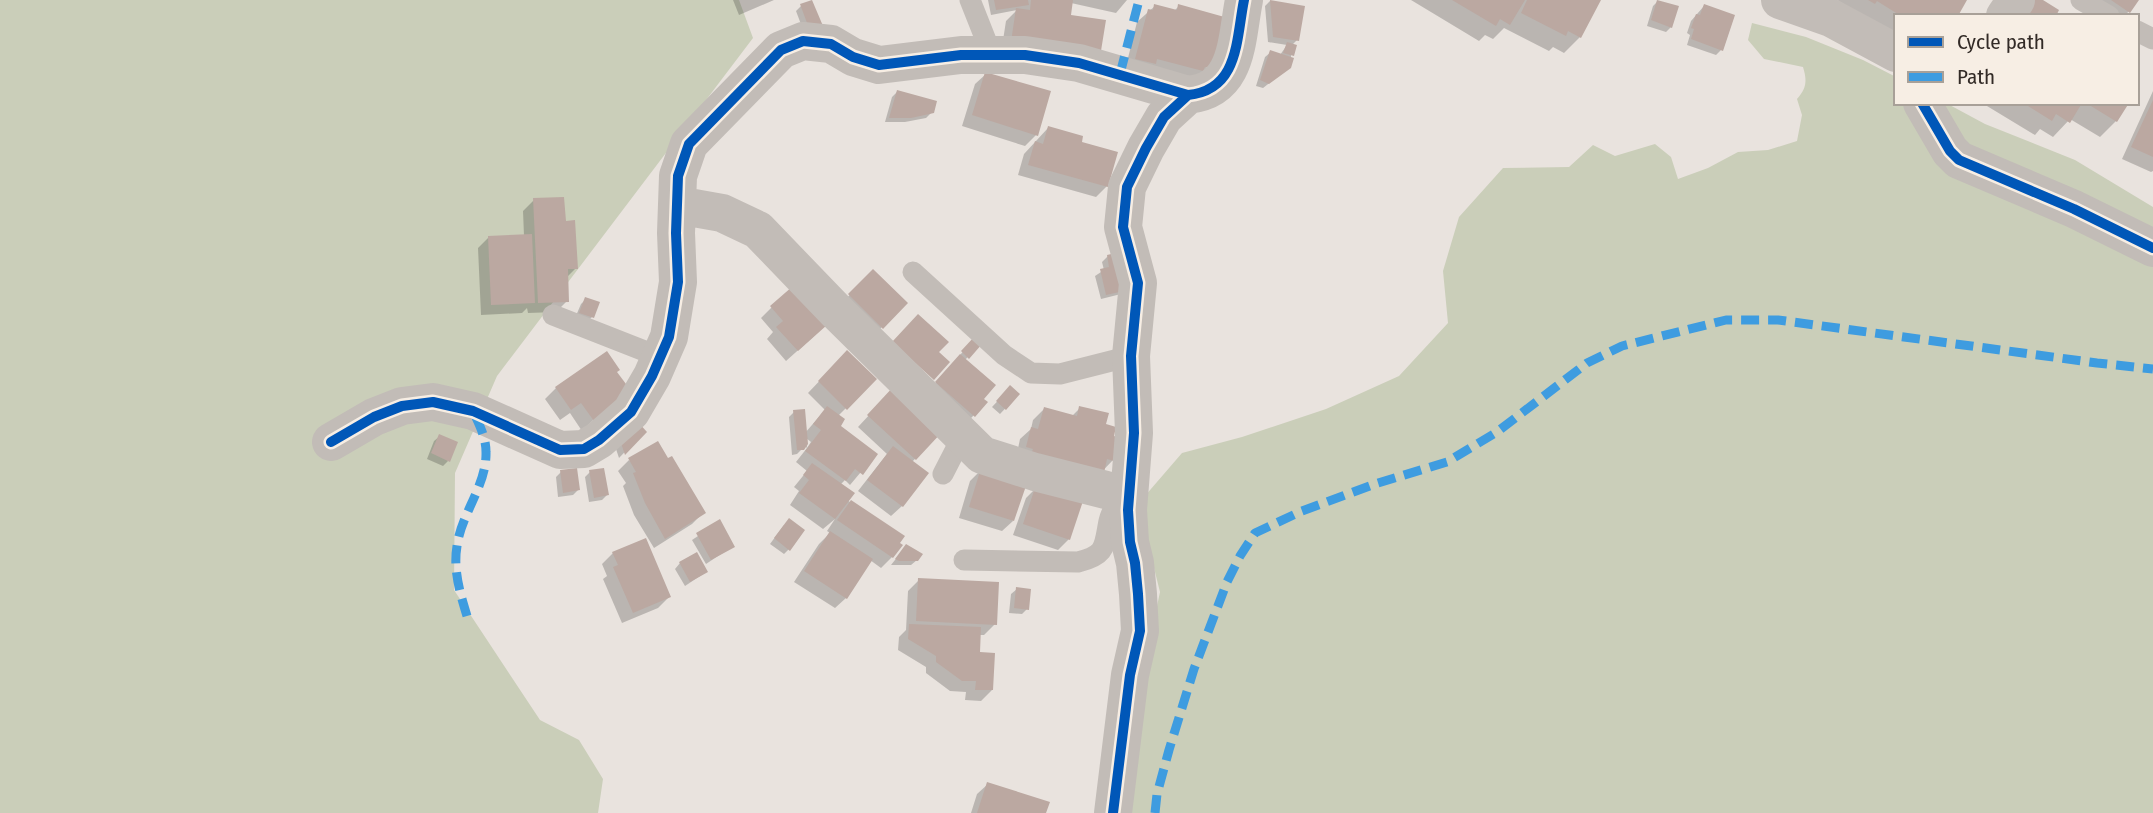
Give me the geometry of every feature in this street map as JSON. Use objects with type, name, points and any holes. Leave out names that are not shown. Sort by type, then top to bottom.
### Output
[{"type":"street","points":[[331,442],[374,417],[402,406],[433,402],[472,411],[560,450],[584,449],[599,440],[631,412],[669,337],[678,282],[678,176],[689,144],[780,50],[803,41],[831,44],[853,57],[879,65],[991,53],[1025,55],[1079,63],[1188,95],[1200,94],[1215,86],[1228,74],[1244,0]]},
{"type":"street","points":[[1780,0],[1831,18],[1894,52]]},
{"type":"street","points":[[1114,813],[1129,683],[1140,631],[1135,563],[1125,493],[1134,433],[1131,356],[1138,283],[1123,227],[1127,187],[1164,117],[1188,95]]},
{"type":"street","points":[[1923,105],[1950,151],[1959,160],[2074,209],[2153,248]]},
{"type":"street","points":[[677,205],[722,213],[758,230],[982,455],[1035,472],[1125,493]]},
{"type":"lane","points":[[970,0],[991,53]]},
{"type":"lane","points":[[2081,0],[2106,14]]},
{"type":"lane","points":[[913,272],[1004,355],[1031,373],[1060,374],[1131,356]]},
{"type":"lane","points":[[553,315],[660,357]]},
{"type":"lane","points":[[943,474],[962,437]]},
{"type":"lane","points":[[964,560],[1078,562],[1089,559],[1098,555],[1106,544],[1110,518],[1125,493]]},
{"type":"green space","points":[[0,0],[739,0],[753,38],[497,376],[455,473],[454,590],[540,720],[579,740],[603,779],[598,813],[0,813]]},
{"type":"green space","points":[[1752,23],[1806,37],[1863,60],[1894,76],[1894,105],[1950,105],[1985,124],[2075,160],[2153,207],[2153,813],[1125,813],[1146,658],[1160,592],[1138,504],[1182,453],[1242,437],[1326,409],[1399,376],[1448,323],[1443,271],[1459,217],[1503,168],[1569,167],[1593,145],[1615,156],[1655,144],[1671,157],[1678,179],[1708,168],[1738,152],[1768,150],[1797,141],[1802,115],[1797,99],[1805,84],[1803,67],[1764,59],[1748,40]]},
{"type":"building","points":[[812,0],[823,26],[810,31],[800,4]]},
{"type":"building","points":[[994,0],[1028,0],[1029,5],[996,10]]},
{"type":"building","points":[[1031,0],[1073,0],[1071,15],[1106,20],[1100,57],[1011,42],[1016,8],[1030,10]]},
{"type":"building","points":[[1270,0],[1305,6],[1299,41],[1273,37]]},
{"type":"building","points":[[1452,0],[1525,0],[1510,25],[1500,19],[1496,26]]},
{"type":"building","points":[[1527,0],[1601,0],[1581,38],[1568,31],[1566,36],[1521,13]]},
{"type":"building","points":[[1657,0],[1679,6],[1672,28],[1651,20]]},
{"type":"building","points":[[1868,0],[1967,0],[1959,14],[1898,14],[1877,1],[1875,4]]},
{"type":"building","points":[[2024,0],[2043,0],[2059,10],[2057,14],[2015,14]]},
{"type":"building","points":[[2111,0],[2139,0],[2130,13]]},
{"type":"building","points":[[1154,4],[1177,10],[1178,4],[1228,18],[1215,69],[1205,67],[1203,71],[1157,59],[1156,64],[1135,59],[1148,9],[1153,10]]},
{"type":"building","points":[[1704,4],[1735,15],[1723,51],[1691,39],[1694,29],[1691,28],[1696,14],[1700,15]]},
{"type":"building","points":[[1287,42],[1297,45],[1294,56],[1283,53]]},
{"type":"building","points":[[1270,50],[1294,58],[1291,68],[1269,84],[1260,80]]},
{"type":"building","points":[[985,72],[1051,91],[1038,136],[972,115]]},
{"type":"building","points":[[897,90],[937,101],[934,113],[911,118],[889,118]]},
{"type":"building","points":[[2153,100],[2153,157],[2131,147]]},
{"type":"building","points":[[2026,105],[2081,105],[2070,123],[2056,114],[2052,121]]},
{"type":"building","points":[[2089,105],[2128,105],[2117,122]]},
{"type":"building","points":[[1048,126],[1083,136],[1082,142],[1118,152],[1108,187],[1028,165],[1035,141],[1043,144]]},
{"type":"building","points":[[564,197],[566,221],[575,220],[578,269],[568,269],[569,302],[538,303],[533,198]]},
{"type":"building","points":[[532,234],[535,303],[491,305],[488,236]]},
{"type":"building","points":[[1120,252],[1128,290],[1106,295],[1100,269],[1109,267],[1107,255]]},
{"type":"building","points":[[873,269],[908,303],[883,329],[848,294]]},
{"type":"building","points":[[793,286],[827,325],[798,351],[776,327],[783,321],[770,306]]},
{"type":"building","points":[[585,297],[600,302],[594,318],[579,313]]},
{"type":"building","points":[[918,314],[949,342],[939,352],[950,362],[934,380],[892,342]]},
{"type":"building","points":[[974,337],[982,344],[969,359],[961,351]]},
{"type":"building","points":[[847,350],[877,379],[847,410],[818,381]]},
{"type":"building","points":[[607,351],[620,370],[617,372],[629,388],[625,399],[594,421],[581,403],[571,410],[555,387]]},
{"type":"building","points":[[960,354],[996,385],[984,399],[988,402],[975,417],[935,382]]},
{"type":"building","points":[[1010,385],[1020,394],[1006,410],[996,401]]},
{"type":"building","points":[[894,386],[943,431],[916,460],[867,415]]},
{"type":"building","points":[[827,406],[845,419],[841,426],[878,454],[863,475],[855,469],[846,481],[805,451],[821,430],[813,424]]},
{"type":"building","points":[[1079,406],[1109,413],[1106,424],[1116,427],[1114,436],[1120,438],[1114,461],[1107,459],[1104,473],[1031,454],[1033,449],[1026,447],[1031,427],[1038,429],[1044,407],[1077,416]]},
{"type":"building","points":[[805,409],[808,444],[804,450],[797,450],[793,410]]},
{"type":"building","points":[[637,421],[647,432],[625,455],[620,440]]},
{"type":"building","points":[[439,434],[458,442],[450,462],[431,453]]},
{"type":"building","points":[[658,441],[668,458],[672,456],[706,513],[665,539],[645,503],[633,473],[636,472],[628,458]]},
{"type":"building","points":[[893,446],[929,473],[903,507],[867,480]]},
{"type":"building","points":[[812,463],[855,493],[835,519],[799,493],[809,480],[803,475]]},
{"type":"building","points":[[577,468],[580,490],[563,493],[560,470]]},
{"type":"building","points":[[604,468],[609,495],[594,498],[589,470]]},
{"type":"building","points":[[981,468],[1027,483],[1014,521],[969,507]]},
{"type":"building","points":[[1036,485],[1083,501],[1070,540],[1023,524]]},
{"type":"building","points":[[851,500],[905,536],[900,543],[903,545],[893,558],[837,520]]},
{"type":"building","points":[[789,518],[805,530],[790,551],[774,538]]},
{"type":"building","points":[[720,519],[735,547],[711,560],[696,533]]},
{"type":"building","points":[[830,531],[873,559],[847,599],[804,571]]},
{"type":"building","points":[[646,538],[671,597],[633,613],[613,567],[618,565],[612,552]]},
{"type":"building","points":[[906,544],[923,554],[918,561],[895,559]]},
{"type":"building","points":[[697,552],[708,572],[690,582],[679,562]]},
{"type":"building","points":[[918,578],[999,582],[997,625],[916,621]]},
{"type":"building","points":[[1016,587],[1031,589],[1029,610],[1014,608]]},
{"type":"building","points":[[909,624],[981,627],[980,652],[995,653],[993,690],[975,690],[976,681],[962,681],[936,662],[936,656],[908,639]]},
{"type":"building","points":[[987,782],[1050,802],[1046,813],[977,813]]},
{"type":"marked path","points":[[1120,74],[1139,0]]},
{"type":"marked path","points":[[1155,813],[1157,794],[1194,669],[1227,582],[1255,533],[1302,511],[1375,484],[1447,462],[1497,432],[1587,363],[1622,346],[1726,320],[1778,320],[2153,369]]},
{"type":"marked path","points":[[467,616],[457,573],[457,546],[463,522],[482,476],[486,452],[473,411]]},
{"type":"cycle path","points":[[331,442],[374,417],[402,406],[433,402],[473,411],[560,450],[584,449],[599,440],[631,412],[652,376],[669,337],[678,282],[678,176],[689,144],[781,50],[803,41],[831,44],[853,57],[879,65],[961,55],[1025,55],[1079,63],[1188,95],[1205,91],[1217,84],[1226,73],[1236,46],[1244,0]]},
{"type":"cycle path","points":[[1113,813],[1130,675],[1140,631],[1128,510],[1134,433],[1131,356],[1138,283],[1123,227],[1127,187],[1164,117],[1188,95]]},
{"type":"cycle path","points":[[1923,105],[1950,151],[1959,160],[2074,209],[2153,248]]}]
